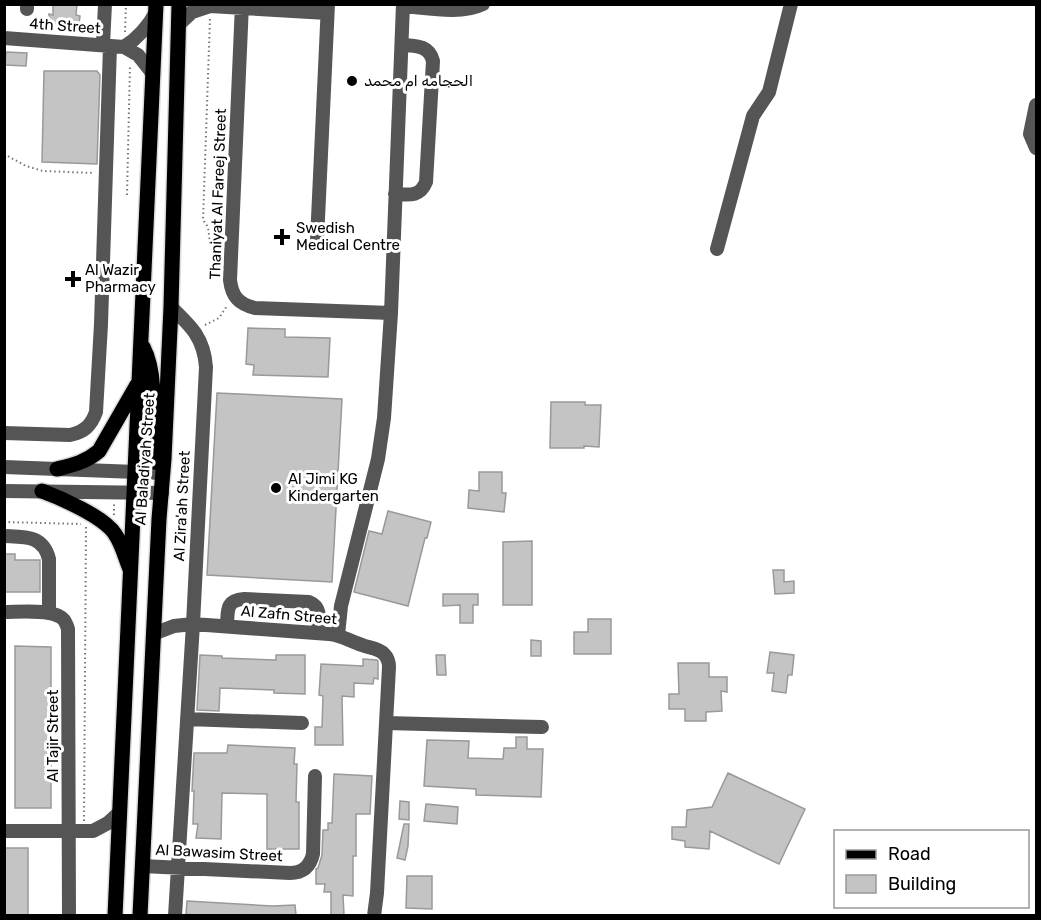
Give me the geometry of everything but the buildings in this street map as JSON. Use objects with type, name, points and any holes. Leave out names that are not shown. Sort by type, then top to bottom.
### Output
[{"type":"main road","name":"Al Baladiyah Street","points":[[140,915],[171,307],[179,4]]},
{"type":"main road","name":"Al Baladiyah Street","points":[[115,915],[156,8]]},
{"type":"main road","points":[[141,342],[149,362],[153,383],[150,456],[154,462],[162,462],[164,466]]},
{"type":"main road","points":[[57,469],[79,464],[99,451],[139,382]]},
{"type":"main road","points":[[42,491],[68,502],[111,529],[132,573]]},
{"type":"street","points":[[4,433],[70,435],[79,433],[87,429],[96,412],[106,174],[117,47],[105,4]]},
{"type":"street","points":[[338,635],[341,606],[378,459],[384,418],[391,313],[403,5],[461,10],[473,9],[483,4]]},
{"type":"street","points":[[717,249],[753,116],[769,92],[790,4]]},
{"type":"street","points":[[178,25],[192,12],[209,5],[327,9],[317,240]]},
{"type":"street","name":"Thaniyat Al Fareej Street","points":[[242,6],[231,289],[237,299],[255,308],[391,313]]},
{"type":"street","points":[[117,47],[139,36],[146,29],[156,8]]},
{"type":"street","name":"4th Street","points":[[4,38],[117,47]]},
{"type":"street","points":[[395,194],[416,194],[422,191],[426,182],[433,61],[429,51],[424,48],[402,45]]},
{"type":"street","points":[[117,47],[144,60],[153,74]]},
{"type":"street","points":[[1036,105],[1030,134],[1036,148]]},
{"type":"street","name":"Al Zira'ah Street","points":[[171,307],[195,331],[203,347],[206,367],[175,915]]},
{"type":"street","points":[[4,467],[136,472],[164,466]]},
{"type":"street","points":[[4,491],[162,494]]},
{"type":"street","points":[[4,536],[38,540],[44,546],[49,559],[49,612],[4,612]]},
{"type":"street","points":[[227,626],[229,606],[235,600],[309,602],[319,611],[318,633]]},
{"type":"street","name":"Al Tajir Street","points":[[49,612],[64,620],[68,629],[82,831],[69,915]]},
{"type":"street","name":"Al Zafn Street","points":[[153,634],[174,626],[193,624],[318,633],[338,635],[358,644],[378,649],[385,654],[389,667],[374,915]]},
{"type":"street","points":[[187,720],[302,723]]},
{"type":"street","points":[[386,723],[542,727]]},
{"type":"street","name":"Al Bawasim Street","points":[[142,866],[290,873],[305,869],[312,860],[313,854],[315,776]]},
{"type":"street","points":[[4,831],[82,831],[108,824],[120,812]]},
{"type":"street","points":[[82,831],[110,842],[118,852]]},
{"type":"path","points":[[126,4],[117,47],[127,195]]},
{"type":"path","points":[[209,5],[203,220],[208,226],[210,243],[222,244],[224,247]]},
{"type":"path","points":[[4,154],[26,166],[43,171],[106,174]]},
{"type":"path","points":[[195,331],[219,318],[227,307],[225,301]]},
{"type":"path","points":[[82,831],[86,524]]},
{"type":"place","name":"الحجامه ام محمد","points":[[352,81]]},
{"type":"place","name":"Swedish Medical Centre","points":[[282,237]]},
{"type":"place","name":"Al Wazir Pharmacy","points":[[73,279]]},
{"type":"place","name":"Al Jimi KG Kindergarten","points":[[276,488]]}]
